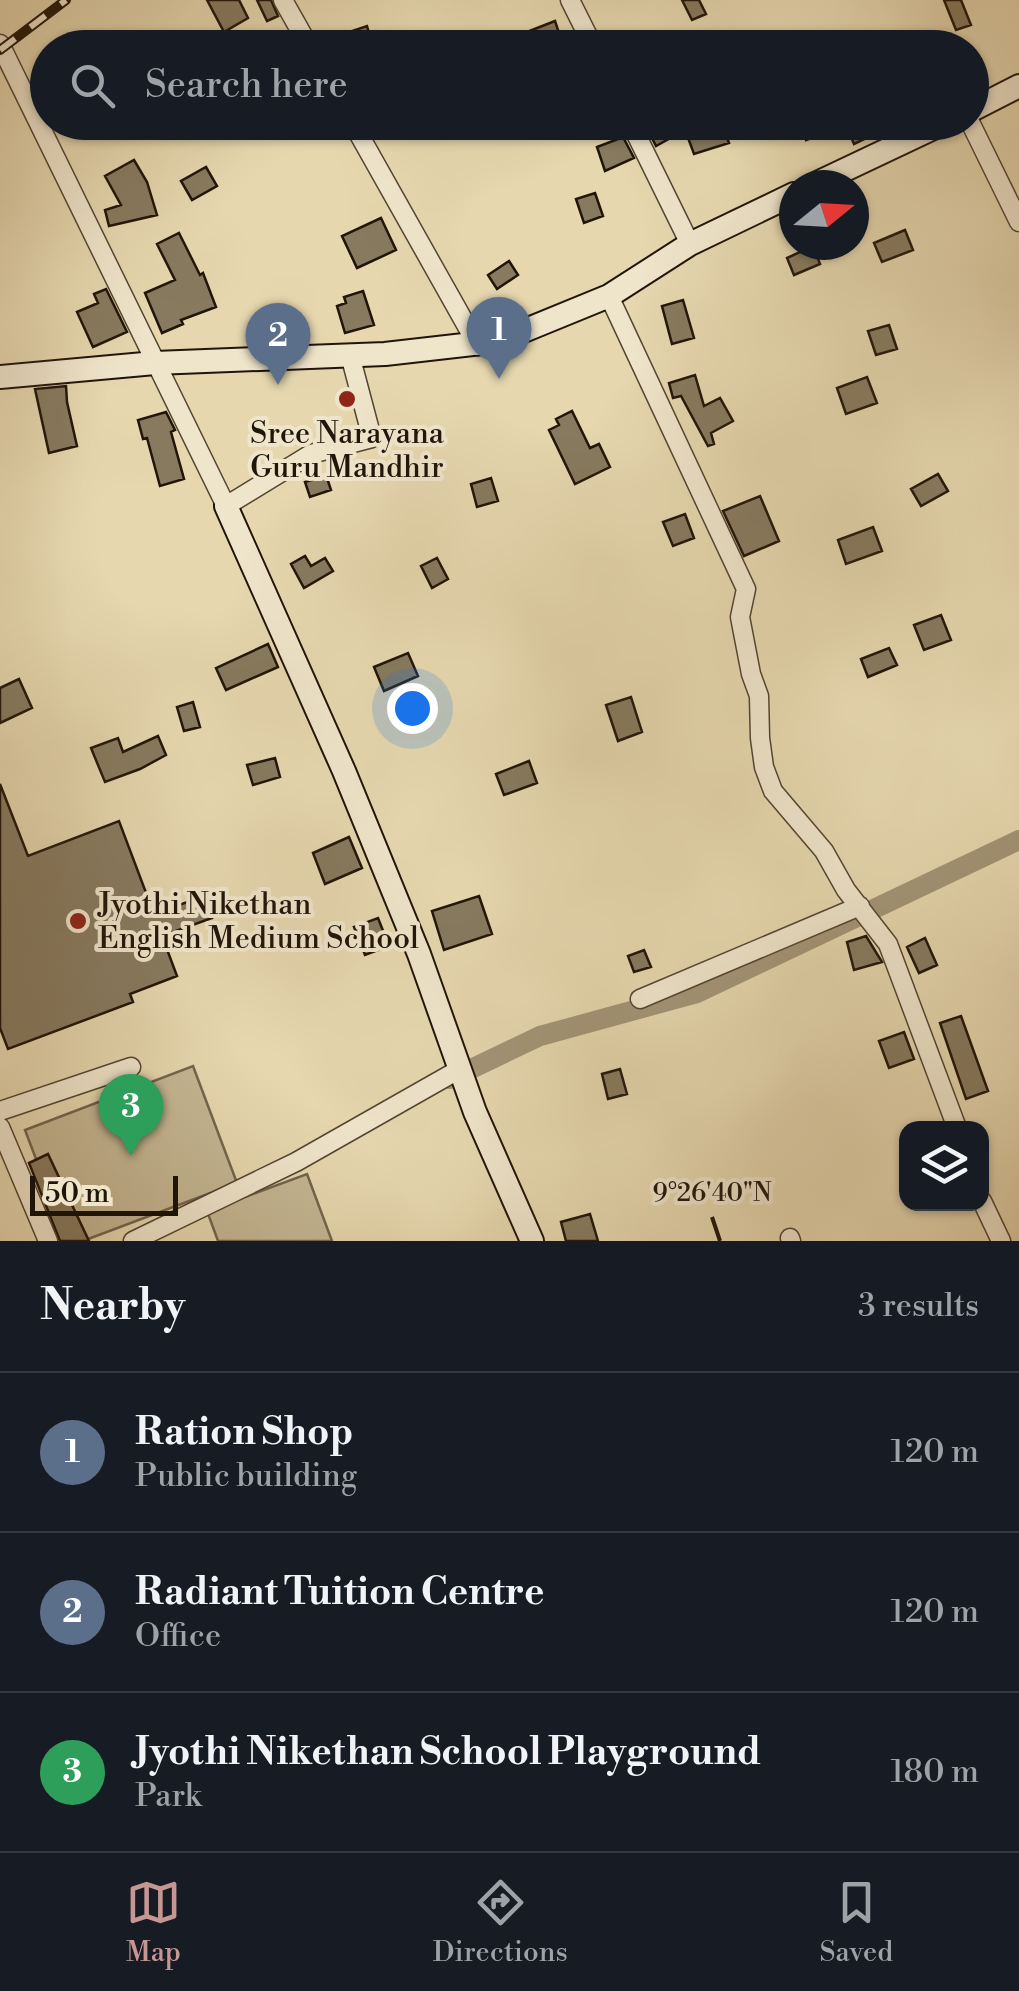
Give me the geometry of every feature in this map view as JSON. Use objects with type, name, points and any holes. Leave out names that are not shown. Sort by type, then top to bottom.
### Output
[{"type":"main road","points":[[989,101],[1019,86]]},
{"type":"main road","points":[[845,170],[908,140]]},
{"type":"main road","points":[[0,376],[155,363],[478,346],[609,296],[690,244],[779,201]]},
{"type":"main road","points":[[226,506],[344,771],[532,1241]]},
{"type":"street","points":[[283,0],[300,30]]},
{"type":"street","points":[[570,0],[585,30]]},
{"type":"street","points":[[0,44],[30,106]]},
{"type":"street","points":[[47,140],[226,506],[312,454],[372,438],[350,355]]},
{"type":"street","points":[[362,140],[478,346]]},
{"type":"street","points":[[639,140],[690,244]]},
{"type":"street","points":[[979,140],[1019,222]]},
{"type":"street","points":[[609,296],[746,589],[740,617],[750,674],[759,696],[762,752],[773,791],[824,851],[888,944],[954,1121]]},
{"type":"street","points":[[640,998],[867,915]]},
{"type":"street","points":[[0,1112],[131,1066]]},
{"type":"street","points":[[133,1241],[296,1162],[462,1074]]},
{"type":"street","points":[[0,1128],[48,1241]]},
{"type":"street","points":[[987,1211],[1002,1241]]},
{"type":"shaded area","points":[[193,1066],[237,1183],[83,1241],[67,1241],[25,1130]]},
{"type":"shaded area","points":[[307,1174],[332,1241],[218,1241],[207,1211]]},
{"type":"building","points":[[207,0],[239,0],[248,18],[223,30]]},
{"type":"building","points":[[257,0],[271,0],[278,16],[267,21]]},
{"type":"building","points":[[682,0],[699,0],[706,14],[692,20]]},
{"type":"building","points":[[944,0],[961,0],[971,25],[956,30]]},
{"type":"building","points":[[555,21],[558,30],[532,30]]},
{"type":"building","points":[[625,140],[634,158],[605,171],[597,147]]},
{"type":"building","points":[[689,140],[729,143],[694,154]]},
{"type":"building","points":[[134,160],[147,182],[157,215],[109,226],[105,210],[121,205],[105,176]]},
{"type":"building","points":[[206,167],[217,186],[192,200],[181,181]]},
{"type":"building","points":[[595,193],[603,216],[584,223],[576,199]]},
{"type":"building","points":[[381,218],[396,250],[357,268],[342,236]]},
{"type":"building","points":[[905,230],[913,250],[882,262],[874,243]]},
{"type":"building","points":[[179,233],[200,275],[203,273],[216,307],[181,320],[183,324],[162,333],[145,293],[175,280],[157,244]]},
{"type":"building","points":[[788,260],[818,260],[820,264],[794,275]]},
{"type":"building","points":[[509,261],[518,275],[497,289],[488,275]]},
{"type":"building","points":[[106,289],[127,332],[93,347],[77,312],[98,303],[94,294]]},
{"type":"building","points":[[363,291],[374,325],[345,333],[337,306],[346,303],[344,297]]},
{"type":"building","points":[[683,300],[694,338],[672,344],[662,306]]},
{"type":"building","points":[[889,325],[897,349],[876,355],[868,331]]},
{"type":"building","points":[[695,375],[704,406],[720,398],[733,421],[711,433],[714,444],[708,446],[681,396],[673,398],[669,383]]},
{"type":"building","points":[[867,377],[877,403],[846,414],[837,388]]},
{"type":"building","points":[[66,386],[77,446],[49,453],[35,389]]},
{"type":"building","points":[[572,411],[590,448],[599,444],[610,467],[575,484],[549,430],[559,425],[556,419]]},
{"type":"building","points":[[166,412],[175,430],[171,432],[184,479],[160,486],[138,420]]},
{"type":"building","points":[[938,474],[948,491],[921,506],[911,489]]},
{"type":"building","points":[[326,475],[331,490],[310,497],[305,482]]},
{"type":"building","points":[[491,478],[498,501],[477,507],[471,484]]},
{"type":"building","points":[[760,496],[779,541],[744,556],[723,511]]},
{"type":"building","points":[[685,514],[694,538],[673,546],[663,522]]},
{"type":"building","points":[[873,527],[882,551],[846,564],[838,540]]},
{"type":"building","points":[[305,556],[311,566],[325,558],[333,571],[304,588],[291,564]]},
{"type":"building","points":[[437,558],[448,579],[432,588],[421,566]]},
{"type":"building","points":[[941,615],[951,640],[924,650],[914,625]]},
{"type":"building","points":[[268,644],[278,667],[226,690],[216,668]]},
{"type":"building","points":[[889,648],[897,665],[868,677],[861,659]]},
{"type":"building","points":[[408,653],[418,676],[384,691],[374,667]]},
{"type":"building","points":[[19,679],[32,708],[0,723],[0,688]]},
{"type":"building","points":[[631,697],[642,732],[618,741],[606,705]]},
{"type":"building","points":[[193,702],[200,727],[184,731],[177,707]]},
{"type":"building","points":[[158,736],[166,755],[105,782],[91,748],[118,738],[123,752]]},
{"type":"building","points":[[275,758],[280,777],[253,785],[247,765]]},
{"type":"building","points":[[529,761],[537,783],[504,795],[496,774]]},
{"type":"building","name":"Jyothi Nikethan English Medium School","points":[[0,784],[28,856],[119,821],[154,914],[204,896],[212,918],[162,936],[177,976],[130,994],[133,1002],[8,1049],[0,1028]]},
{"type":"building","points":[[349,837],[362,868],[325,884],[313,853]]},
{"type":"building","points":[[479,896],[492,934],[444,950],[432,911]]},
{"type":"building","points":[[378,918],[389,946],[365,955],[354,927]]},
{"type":"building","points":[[866,936],[882,962],[854,970],[847,942]]},
{"type":"building","points":[[925,938],[937,965],[919,973],[907,947]]},
{"type":"building","points":[[644,950],[651,967],[634,972],[628,956]]},
{"type":"building","points":[[961,1016],[988,1091],[966,1099],[940,1023]]},
{"type":"building","points":[[904,1032],[914,1059],[889,1068],[879,1041]]},
{"type":"building","points":[[620,1069],[627,1094],[608,1099],[602,1074]]},
{"type":"building","points":[[48,1154],[89,1241],[60,1241],[29,1163]]},
{"type":"building","points":[[590,1214],[598,1241],[566,1241],[561,1222]]},
{"type":"waterway","points":[[450,1079],[540,1036],[697,993],[1019,840]]},
{"type":"railway","points":[[0,50],[66,0]]},
{"type":"place","name":"Ration Shop","points":[[499,379]]},
{"type":"place","name":"Radiant Tuition Centre","points":[[278,385]]},
{"type":"place","name":"Sree Narayana Guru Mandhir","points":[[347,399]]},
{"type":"place","name":"Jyothi Nikethan English Medium School","points":[[78,921]]},
{"type":"place","name":"Jyothi Nikethan School Playground","points":[[131,1156]]}]
